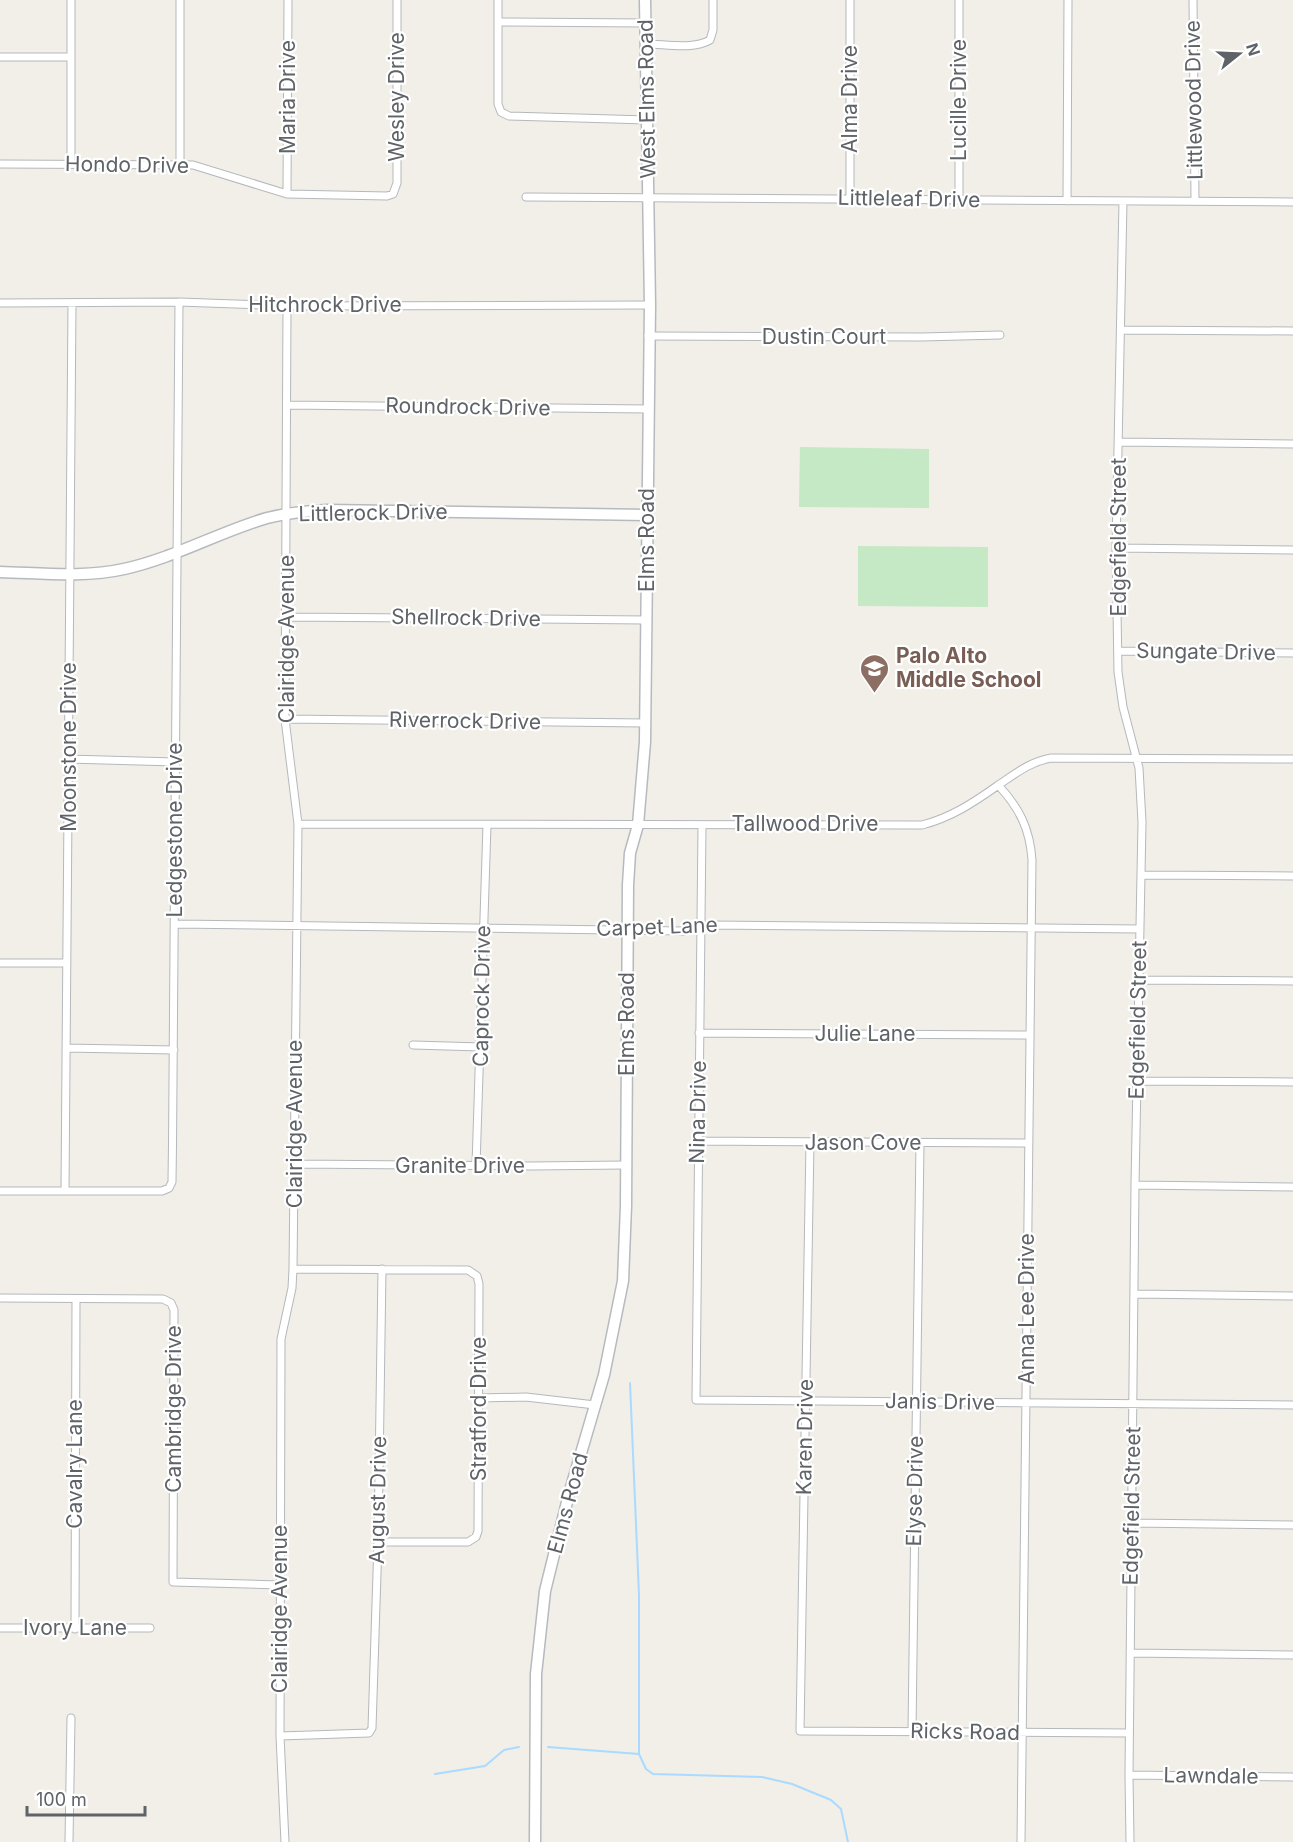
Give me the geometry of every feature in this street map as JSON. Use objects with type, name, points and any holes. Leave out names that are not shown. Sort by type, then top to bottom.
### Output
[{"type":"main road","name":"West Elms Road","points":[[645,0],[649,198]]},
{"type":"main road","name":"Elms Road","points":[[535,1842],[536,1674],[545,1592],[569,1494],[604,1375],[623,1281],[630,853],[638,825],[645,723],[650,305],[649,198]]},
{"type":"main road","name":"Littlerock Drive","points":[[0,572],[89,574],[121,570],[146,564],[238,528],[286,514],[327,510],[647,516]]},
{"type":"street","points":[[71,0],[71,164]]},
{"type":"street","points":[[180,0],[180,165]]},
{"type":"street","name":"Maria Drive","points":[[287,194],[288,0]]},
{"type":"street","name":"Wesley Drive","points":[[393,194],[397,183],[397,0]]},
{"type":"street","points":[[498,0],[498,104],[501,112],[509,116],[647,120]]},
{"type":"street","points":[[646,44],[704,44],[710,40],[713,30],[713,0]]},
{"type":"street","name":"Alma Drive","points":[[850,0],[850,198]]},
{"type":"street","name":"Lucille Drive","points":[[958,200],[959,0]]},
{"type":"street","points":[[1067,201],[1068,0]]},
{"type":"street","name":"Littlewood Drive","points":[[1193,0],[1195,200]]},
{"type":"street","points":[[498,22],[645,23]]},
{"type":"street","points":[[0,57],[71,57]]},
{"type":"street","name":"Hondo Drive","points":[[0,164],[180,165],[204,168],[287,194],[387,196],[393,194]]},
{"type":"street","name":"Littleleaf Drive","points":[[526,197],[1293,202]]},
{"type":"street","name":"Edgefield Street","points":[[1123,201],[1116,548],[1118,672],[1123,707],[1142,788],[1131,1523],[1130,1842]]},
{"type":"street","name":"Hitchrock Drive","points":[[0,303],[179,302],[287,306],[650,305]]},
{"type":"street","name":"Ledgestone Drive","points":[[0,1191],[162,1191],[169,1188],[172,1182],[176,924],[179,302]]},
{"type":"street","name":"Moonstone Drive","points":[[65,1190],[72,303]]},
{"type":"street","points":[[287,306],[287,405]]},
{"type":"street","points":[[1121,330],[1293,331]]},
{"type":"street","name":"Dustin Court","points":[[648,336],[1000,335]]},
{"type":"street","name":"Roundrock Drive","points":[[287,405],[648,409]]},
{"type":"street","name":"Clairidge Avenue","points":[[285,1842],[280,1736],[281,1339],[292,1288],[293,1269],[298,824],[285,719],[287,405]]},
{"type":"street","points":[[1119,442],[1293,444]]},
{"type":"street","points":[[1116,548],[1293,550]]},
{"type":"street","name":"Shellrock Drive","points":[[287,616],[646,620]]},
{"type":"street","name":"Sungate Drive","points":[[1118,651],[1293,653]]},
{"type":"street","name":"Riverrock Drive","points":[[285,719],[645,723]]},
{"type":"street","points":[[68,759],[175,762]]},
{"type":"street","name":"Tallwood Drive","points":[[298,824],[922,825],[955,813],[1024,767],[1045,759],[1293,759]]},
{"type":"street","name":"Anna Lee Drive","points":[[998,785],[1016,806],[1031,845],[1021,1842]]},
{"type":"street","name":"Caprock Drive","points":[[476,1166],[487,825]]},
{"type":"street","name":"Nina Drive","points":[[696,1400],[702,825]]},
{"type":"street","points":[[1141,875],[1293,876]]},
{"type":"street","name":"Carpet Lane","points":[[176,924],[627,931],[684,931],[722,925],[1139,929]]},
{"type":"street","points":[[0,963],[67,963]]},
{"type":"street","points":[[1139,980],[1293,981]]},
{"type":"street","name":"Julie Lane","points":[[699,1033],[1030,1035]]},
{"type":"street","points":[[413,1045],[481,1047]]},
{"type":"street","points":[[66,1048],[174,1050]]},
{"type":"street","points":[[1137,1082],[1293,1082]]},
{"type":"street","name":"Jason Cove","points":[[698,1142],[1028,1143]]},
{"type":"street","name":"Karen Drive","points":[[800,1731],[810,1142]]},
{"type":"street","name":"Elyse Drive","points":[[912,1731],[920,1143]]},
{"type":"street","name":"Granite Drive","points":[[295,1164],[626,1165]]},
{"type":"street","points":[[1135,1185],[1293,1188]]},
{"type":"street","points":[[293,1269],[382,1269]]},
{"type":"street","name":"Stratford Drive","points":[[378,1542],[468,1542],[478,1532],[480,1398],[479,1284],[477,1276],[468,1270],[382,1269]]},
{"type":"street","name":"August Drive","points":[[280,1736],[369,1733],[371,1731],[378,1542],[382,1269]]},
{"type":"street","points":[[1134,1294],[1293,1296]]},
{"type":"street","name":"Cambridge Drive","points":[[0,1298],[163,1299],[171,1303],[174,1310],[173,1582],[279,1585]]},
{"type":"street","name":"Cavalry Lane","points":[[75,1629],[76,1299]]},
{"type":"street","points":[[480,1398],[526,1397],[595,1405]]},
{"type":"street","name":"Janis Drive","points":[[696,1400],[1293,1405]]},
{"type":"street","points":[[1131,1523],[1293,1525]]},
{"type":"street","name":"Ivory Lane","points":[[0,1628],[150,1629]]},
{"type":"street","points":[[1130,1653],[1293,1655]]},
{"type":"street","points":[[69,1842],[71,1718]]},
{"type":"street","name":"Ricks Road","points":[[800,1731],[1130,1733]]},
{"type":"street","name":"Lawndale","points":[[1129,1775],[1293,1777]]},
{"type":"green space","points":[[800,447],[929,449],[929,508],[799,507]]},
{"type":"green space","points":[[858,546],[988,547],[988,607],[858,606]]},
{"type":"waterway","points":[[630,1383],[639,1595],[639,1754],[646,1769],[653,1774],[762,1777],[792,1784],[831,1800],[841,1809],[848,1842]]},
{"type":"waterway","points":[[435,1774],[485,1766],[504,1750],[519,1747]]},
{"type":"waterway","points":[[548,1747],[639,1754]]},
{"type":"place","name":"Palo Alto Middle School","points":[[875,694]]}]
